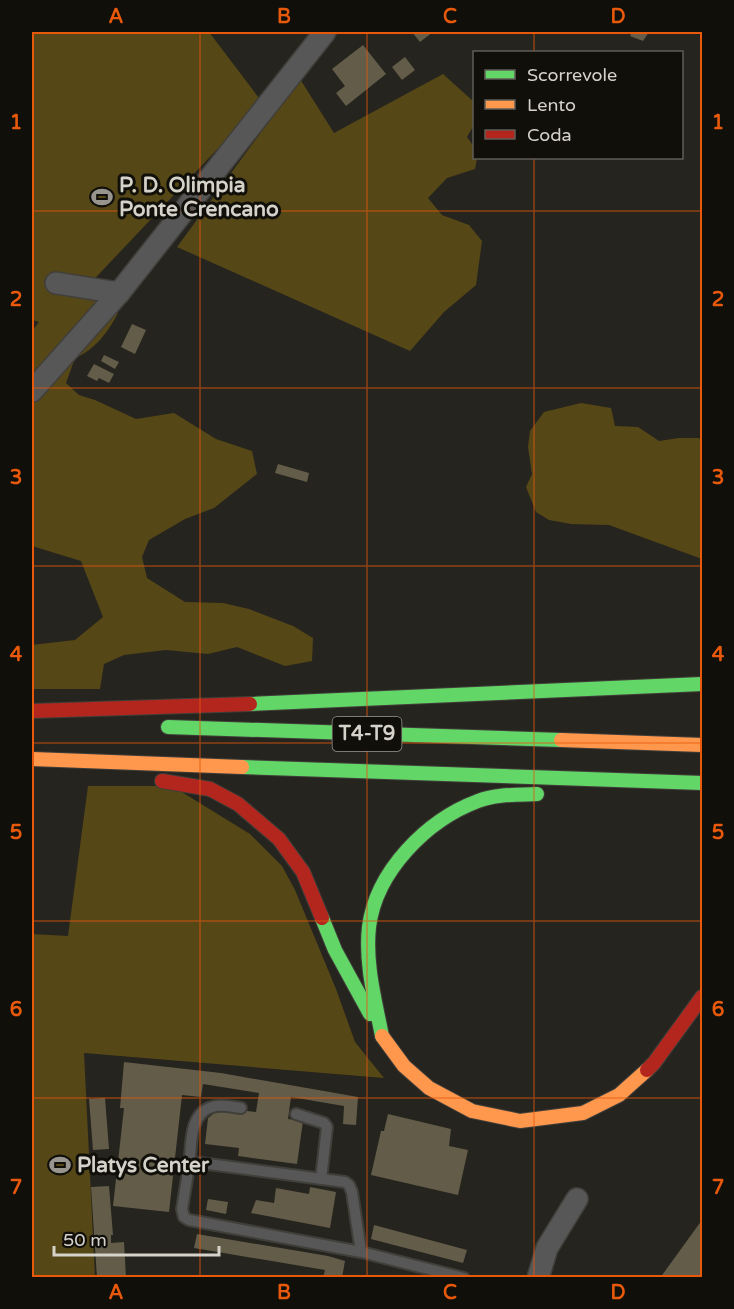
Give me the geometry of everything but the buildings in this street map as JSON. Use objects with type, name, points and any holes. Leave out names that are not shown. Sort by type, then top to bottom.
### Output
[{"type":"main road","points":[[32,711],[247,705],[702,684]]},
{"type":"main road","points":[[32,723],[56,724]]},
{"type":"main road","name":"T4-T9","points":[[151,727],[702,745]]},
{"type":"main road","name":"T4-T9","points":[[32,759],[702,784]]},
{"type":"main road","points":[[147,781],[171,782],[210,789],[238,804],[279,839],[303,872],[335,950],[382,1036],[404,1066],[429,1088],[472,1111],[520,1121],[583,1113],[619,1095],[654,1063],[702,997]]},
{"type":"main road","points":[[639,795],[702,784]]},
{"type":"main road","points":[[382,1036],[371,982],[369,942],[373,910],[391,870],[423,835],[446,818],[480,801],[514,795],[552,794]]},
{"type":"street","points":[[32,391],[119,293],[325,32]]},
{"type":"street","points":[[56,283],[119,293]]},
{"type":"street","points":[[538,1278],[547,1248],[577,1200]]},
{"type":"lane","points":[[241,1108],[213,1106],[199,1114],[195,1121],[182,1209],[184,1217],[189,1220],[361,1252],[464,1278]]},
{"type":"lane","points":[[296,1114],[318,1121],[327,1127],[321,1179]]},
{"type":"lane","points":[[189,1166],[201,1163],[345,1182],[349,1185],[361,1252]]},
{"type":"shaded area","points":[[32,32],[209,32],[262,102],[82,292],[118,313],[100,340],[75,358],[66,383],[79,395],[136,419],[174,413],[216,439],[252,451],[257,474],[214,508],[185,519],[149,540],[142,557],[147,578],[185,602],[223,603],[249,609],[293,626],[313,638],[312,661],[285,666],[237,647],[208,654],[166,650],[124,655],[104,664],[100,689],[32,689],[32,645],[75,640],[103,617],[81,561],[32,546],[32,331],[39,322],[32,320]]},
{"type":"shaded area","points":[[443,74],[473,101],[473,127],[467,137],[473,146],[473,159],[477,159],[475,169],[447,178],[428,198],[442,215],[469,225],[482,241],[476,285],[444,312],[410,351],[177,247],[300,79],[334,133]]},
{"type":"shaded area","points":[[581,403],[611,408],[615,426],[638,427],[659,441],[699,438],[702,442],[702,559],[609,525],[571,524],[549,520],[536,512],[526,487],[532,474],[528,447],[530,431],[544,412]]},
{"type":"shaded area","points":[[88,786],[172,786],[250,834],[282,866],[295,890],[355,1042],[384,1078],[84,1053],[95,1277],[32,1277],[32,934],[68,936]]},
{"type":"traffic: fast","points":[[250,704],[702,684]]},
{"type":"traffic: fast","points":[[168,727],[561,740]]},
{"type":"traffic: fast","points":[[242,767],[702,783]]},
{"type":"traffic: fast","points":[[382,1036],[368,955],[368,941],[374,906],[393,868],[423,834],[459,810],[492,797],[537,794]]},
{"type":"traffic: fast","points":[[322,918],[335,950],[370,1014]]},
{"type":"traffic: slow","points":[[561,740],[702,745]]},
{"type":"traffic: slow","points":[[32,759],[242,767]]},
{"type":"traffic: slow","points":[[382,1036],[404,1066],[429,1088],[472,1111],[520,1121],[583,1113],[619,1095],[647,1070]]},
{"type":"traffic: jam","points":[[32,711],[250,704]]},
{"type":"traffic: jam","points":[[162,781],[210,789],[238,804],[279,839],[303,872],[322,918]]},
{"type":"traffic: jam","points":[[647,1070],[702,997]]},
{"type":"place","name":"P. D. Olimpia Ponte Crencano","points":[[102,197]]},
{"type":"place","name":"Platys Center","points":[[60,1165]]}]
